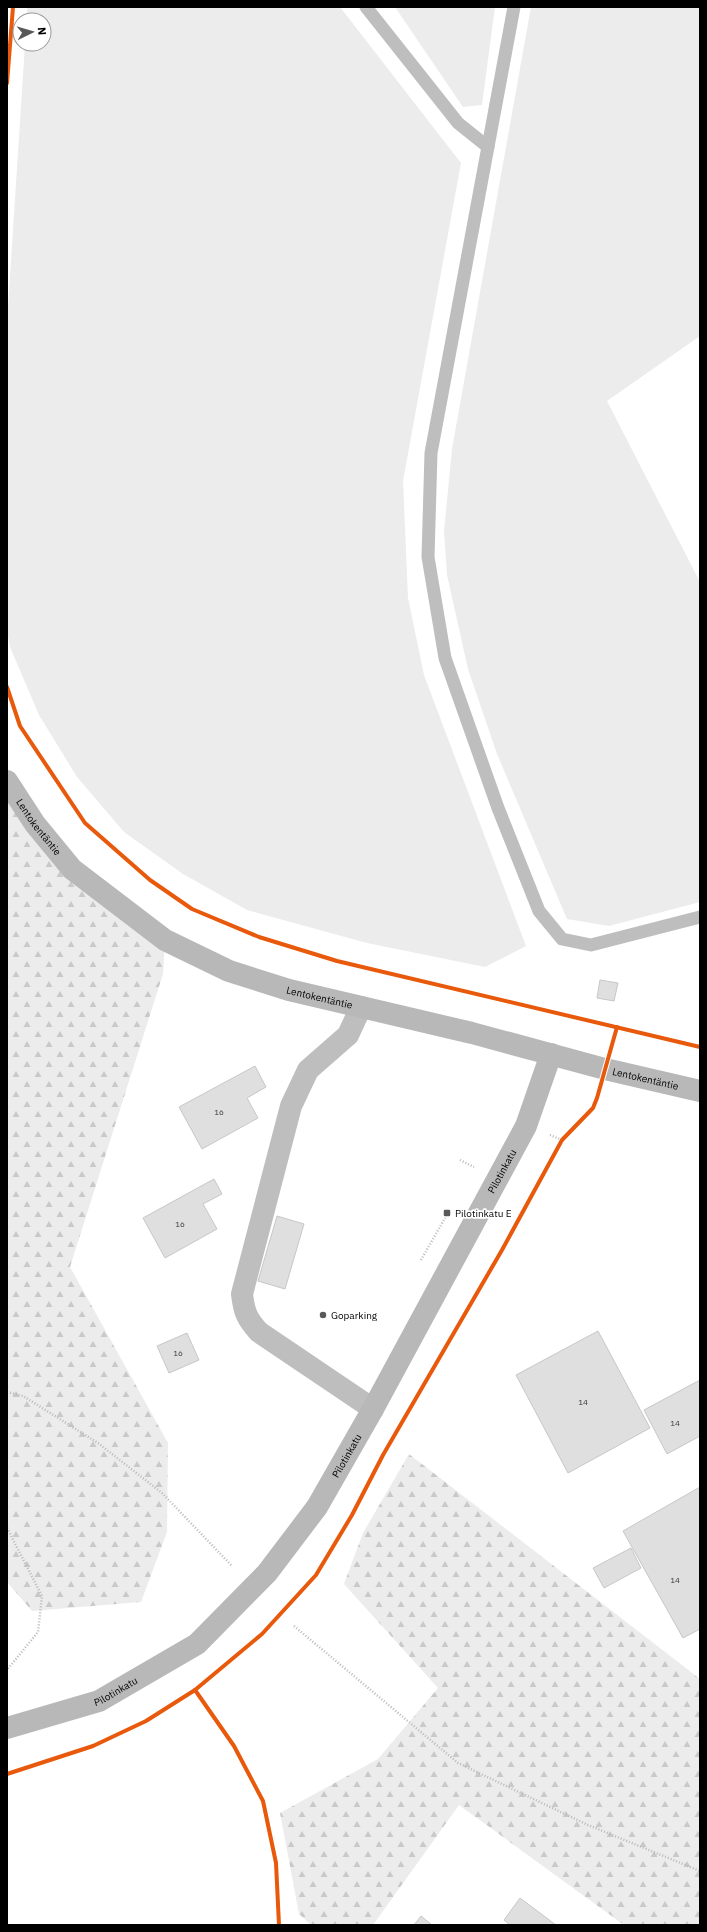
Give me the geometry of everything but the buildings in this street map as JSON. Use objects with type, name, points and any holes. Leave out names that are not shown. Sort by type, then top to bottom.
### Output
[{"type":"street","name":"Lentokentäntie","points":[[7,781],[35,824],[72,869],[165,940],[230,972],[289,990],[700,1091]]},
{"type":"street","points":[[361,1007],[348,1035],[308,1070],[290,1106],[242,1294],[244,1310],[249,1321],[259,1332],[373,1409]]},
{"type":"street","name":"Pilotinkatu","points":[[7,1728],[99,1701],[197,1644],[267,1573],[312,1513],[373,1409],[526,1126],[551,1054]]},
{"type":"lane","points":[[366,7],[458,123],[488,147]]},
{"type":"lane","points":[[514,7],[431,453],[428,557],[445,658],[498,808],[539,911],[562,939],[591,945],[700,917]]},
{"type":"path","points":[[558,1147],[567,1135]]},
{"type":"path","points":[[460,1160],[476,1168]]},
{"type":"path","points":[[7,1392],[23,1396],[98,1444],[162,1492],[232,1566]]},
{"type":"path","points":[[7,1528],[42,1596],[38,1632],[7,1670]]},
{"type":"path","points":[[294,1626],[458,1763],[588,1825],[700,1871]]},
{"type":"green space","points":[[27,7],[340,7],[461,163],[403,481],[408,598],[424,675],[526,946],[485,967],[367,943],[247,910],[183,874],[124,832],[77,777],[39,715],[10,647],[7,630],[7,323],[24,52],[52,52],[52,12],[27,12]]},
{"type":"green space","points":[[395,7],[495,7],[482,105],[463,107]]},
{"type":"green space","points":[[531,7],[700,7],[700,336],[607,401],[700,582],[700,902],[609,926],[567,919],[497,754],[468,669],[447,575],[444,531],[452,449]]},
{"type":"green space","points":[[7,781],[35,824],[165,940],[163,974],[70,1267],[168,1443],[167,1532],[141,1602],[32,1611],[7,1582]]},
{"type":"green space","points":[[409,1454],[700,1679],[700,1925],[624,1925],[459,1805],[373,1925],[311,1925],[299,1914],[280,1813],[378,1759],[438,1688],[344,1584],[363,1533]]},
{"type":"cycle path","points":[[7,83],[13,7]]},
{"type":"cycle path","points":[[7,687],[20,726],[85,823],[150,880],[192,909],[259,937],[337,961],[700,1047]]},
{"type":"cycle path","points":[[7,1774],[93,1746],[146,1721],[195,1690],[262,1634],[316,1575],[352,1515],[383,1455],[502,1250],[562,1140],[593,1108],[617,1027]]},
{"type":"cycle path","points":[[195,1690],[234,1746],[263,1801],[276,1863],[279,1925]]},
{"type":"place","name":"Pilotinkatu E","points":[[447,1213]]},
{"type":"place","name":"Goparking","points":[[323,1315]]}]
